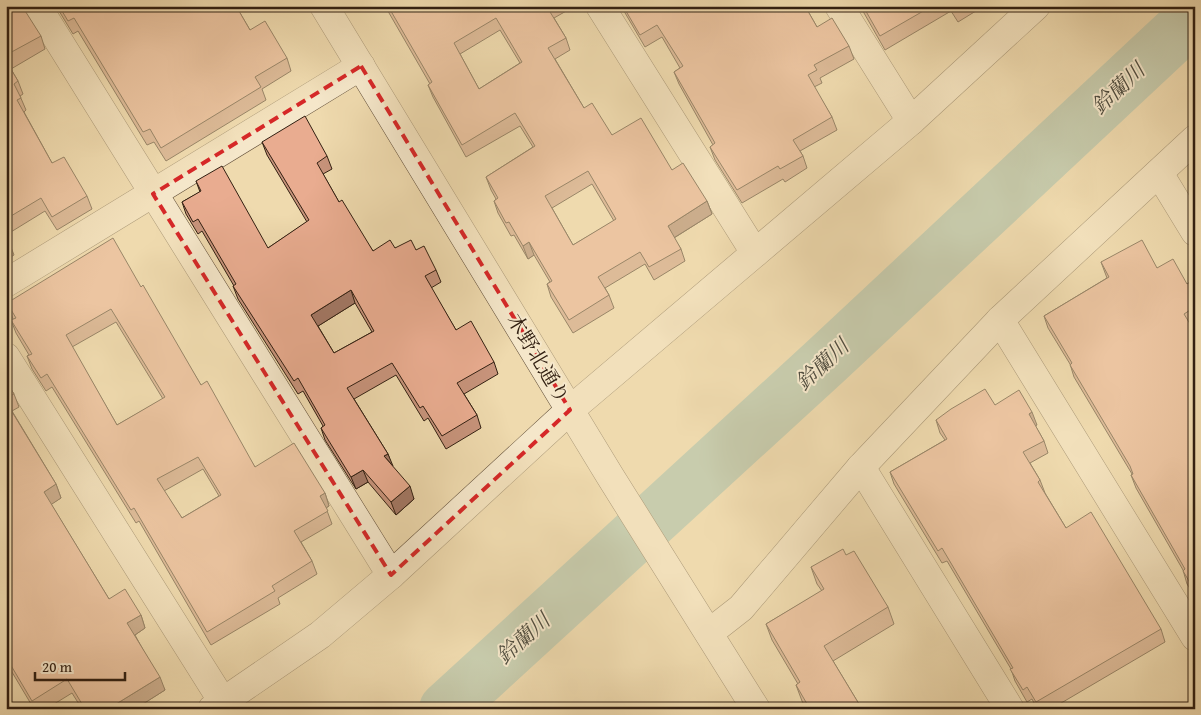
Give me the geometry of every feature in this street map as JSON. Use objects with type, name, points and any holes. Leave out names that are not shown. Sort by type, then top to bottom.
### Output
[{"type":"street","points":[[37,6],[390,575]]},
{"type":"street","name":"木野北通り","points":[[324,6],[610,476],[756,709]]},
{"type":"street","points":[[600,6],[755,253]]},
{"type":"street","points":[[839,6],[911,121]]},
{"type":"street","points":[[6,357],[218,705],[320,635],[390,575],[570,410],[911,121],[1036,6]]},
{"type":"street","points":[[6,283],[361,66]]},
{"type":"street","points":[[709,633],[741,608],[862,467],[1000,320],[1195,139]]},
{"type":"street","points":[[1159,174],[1195,232]]},
{"type":"street","points":[[1000,320],[1195,637]]},
{"type":"street","points":[[862,467],[1010,709]]},
{"type":"highlighted area","points":[[361,66],[570,410],[391,575],[153,194]]},
{"type":"building","points":[[6,6],[22,6],[41,36],[6,55]]},
{"type":"building","points":[[59,6],[236,6],[250,30],[265,21],[287,58],[255,77],[261,87],[161,148],[150,129],[143,132],[74,18],[68,21]]},
{"type":"building","points":[[388,6],[548,6],[566,38],[548,48],[584,108],[592,103],[612,135],[641,118],[672,170],[683,163],[707,201],[668,226],[681,249],[649,267],[640,252],[598,277],[609,295],[569,320],[547,284],[552,281],[529,242],[523,246],[509,222],[506,223],[494,201],[498,198],[486,177],[535,146],[515,113],[462,145],[428,85],[432,82]],"holes":[[[496,18],[522,62],[479,89],[454,43]],[[588,171],[616,219],[573,245],[545,196]]]},
{"type":"building","points":[[623,6],[805,6],[817,27],[832,18],[849,46],[814,65],[817,70],[808,75],[832,117],[793,140],[803,156],[780,169],[778,166],[737,190],[710,147],[715,143],[674,72],[683,66],[657,25],[640,35]]},
{"type":"building","points":[[863,6],[932,6],[880,36]]},
{"type":"building","points":[[6,61],[18,81],[14,84],[21,98],[17,100],[52,163],[64,157],[87,196],[52,217],[41,198],[6,219]]},
{"type":"building","points":[[305,116],[327,156],[317,163],[339,202],[342,200],[373,251],[390,240],[395,248],[411,240],[416,250],[424,246],[436,270],[425,276],[456,330],[471,321],[494,362],[457,383],[477,415],[442,436],[423,406],[420,408],[392,363],[347,388],[388,454],[384,456],[410,486],[391,502],[363,470],[351,477],[321,428],[325,425],[298,378],[294,381],[233,286],[236,284],[198,219],[193,222],[182,202],[201,191],[196,181],[222,166],[268,248],[309,220],[262,142]],"holes":[[[351,290],[374,331],[334,353],[311,315]]]},
{"type":"building","points":[[113,238],[141,287],[143,285],[201,385],[207,381],[255,467],[294,443],[325,493],[320,496],[328,511],[294,531],[312,561],[272,586],[275,591],[207,632],[134,508],[131,510],[47,374],[41,378],[27,356],[32,354],[11,320],[16,318],[7,303]],"holes":[[[111,309],[165,397],[117,425],[66,335]],[[198,457],[221,495],[182,518],[157,479]]]},
{"type":"building","points":[[1142,240],[1157,268],[1173,259],[1187,284],[1195,279],[1195,307],[1184,314],[1195,332],[1195,591],[1183,571],[1185,569],[1131,475],[1133,474],[1130,466],[1070,365],[1072,363],[1044,316],[1109,277],[1101,262]]},
{"type":"building","points":[[6,381],[14,394],[6,398]]},
{"type":"building","points":[[985,389],[995,405],[1019,390],[1032,412],[1029,414],[1044,441],[1023,452],[1040,480],[1038,482],[1066,528],[1091,512],[1161,629],[1036,702],[1027,687],[1023,690],[1010,669],[1013,668],[942,548],[938,551],[890,472],[947,439],[936,420]]},
{"type":"building","points":[[6,402],[56,484],[44,492],[109,599],[125,589],[141,615],[127,623],[160,677],[108,709],[85,709],[67,679],[32,701],[6,657],[6,524],[8,523],[6,520]]},
{"type":"building","points":[[843,549],[846,555],[854,551],[888,607],[824,646],[862,709],[810,709],[796,685],[800,682],[766,624],[824,589],[811,567]]},
{"type":"waterway","name":"鈴蘭川","points":[[446,709],[827,360],[1195,16]]}]
